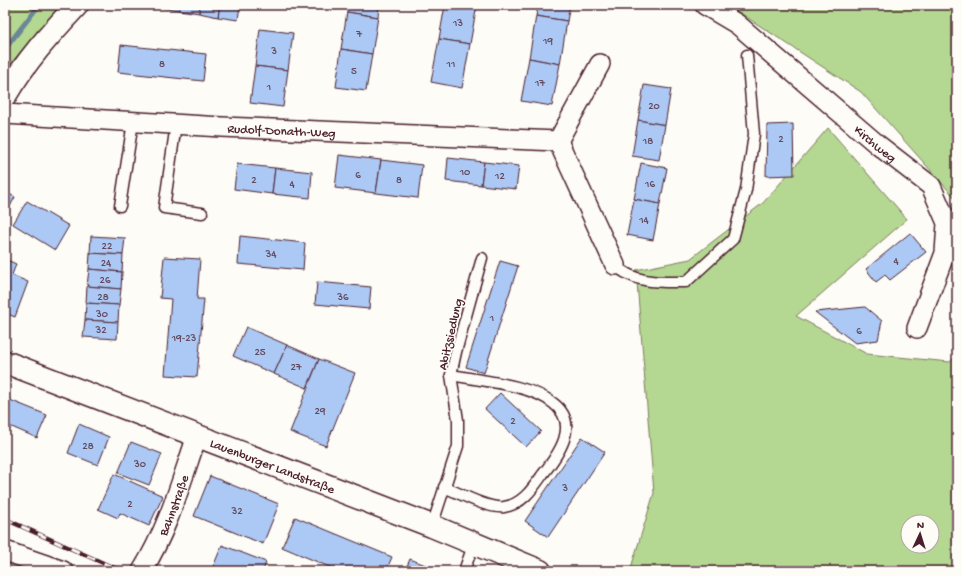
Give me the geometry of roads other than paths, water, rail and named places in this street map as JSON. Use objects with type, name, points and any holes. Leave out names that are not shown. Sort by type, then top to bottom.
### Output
[{"type":"main road","points":[[5,96],[19,72],[38,48],[77,5]]},
{"type":"main road","name":"Lauenburger Landstraße","points":[[5,362],[432,526],[540,571]]},
{"type":"street","name":"Kirchweg","points":[[705,5],[737,24],[878,145],[931,186],[947,223],[945,253],[917,328]]},
{"type":"street","points":[[600,64],[558,141],[615,265]]},
{"type":"street","name":"Rudolf-Donath-Weg","points":[[5,114],[133,122],[558,141]]},
{"type":"street","name":"Bahnstraße","points":[[142,571],[156,549],[168,522],[197,436]]},
{"type":"street","points":[[5,551],[22,565],[63,571]]},
{"type":"lane","points":[[615,265],[623,273],[649,283],[686,282],[733,239],[746,190],[754,134],[748,55]]},
{"type":"lane","points":[[120,206],[133,122]]},
{"type":"lane","points":[[176,124],[164,208],[202,213]]},
{"type":"lane","name":"Abitzsiedlung","points":[[432,526],[458,446],[458,420],[452,375],[456,352],[482,258]]},
{"type":"lane","points":[[444,486],[484,503],[503,507],[516,503],[528,494],[556,458],[563,446],[566,430],[564,416],[555,404],[539,393],[452,375]]},
{"type":"lane","points":[[464,571],[474,543]]},
{"type":"waterway","points":[[5,49],[39,5]]},
{"type":"railway","points":[[5,519],[121,571]]}]
